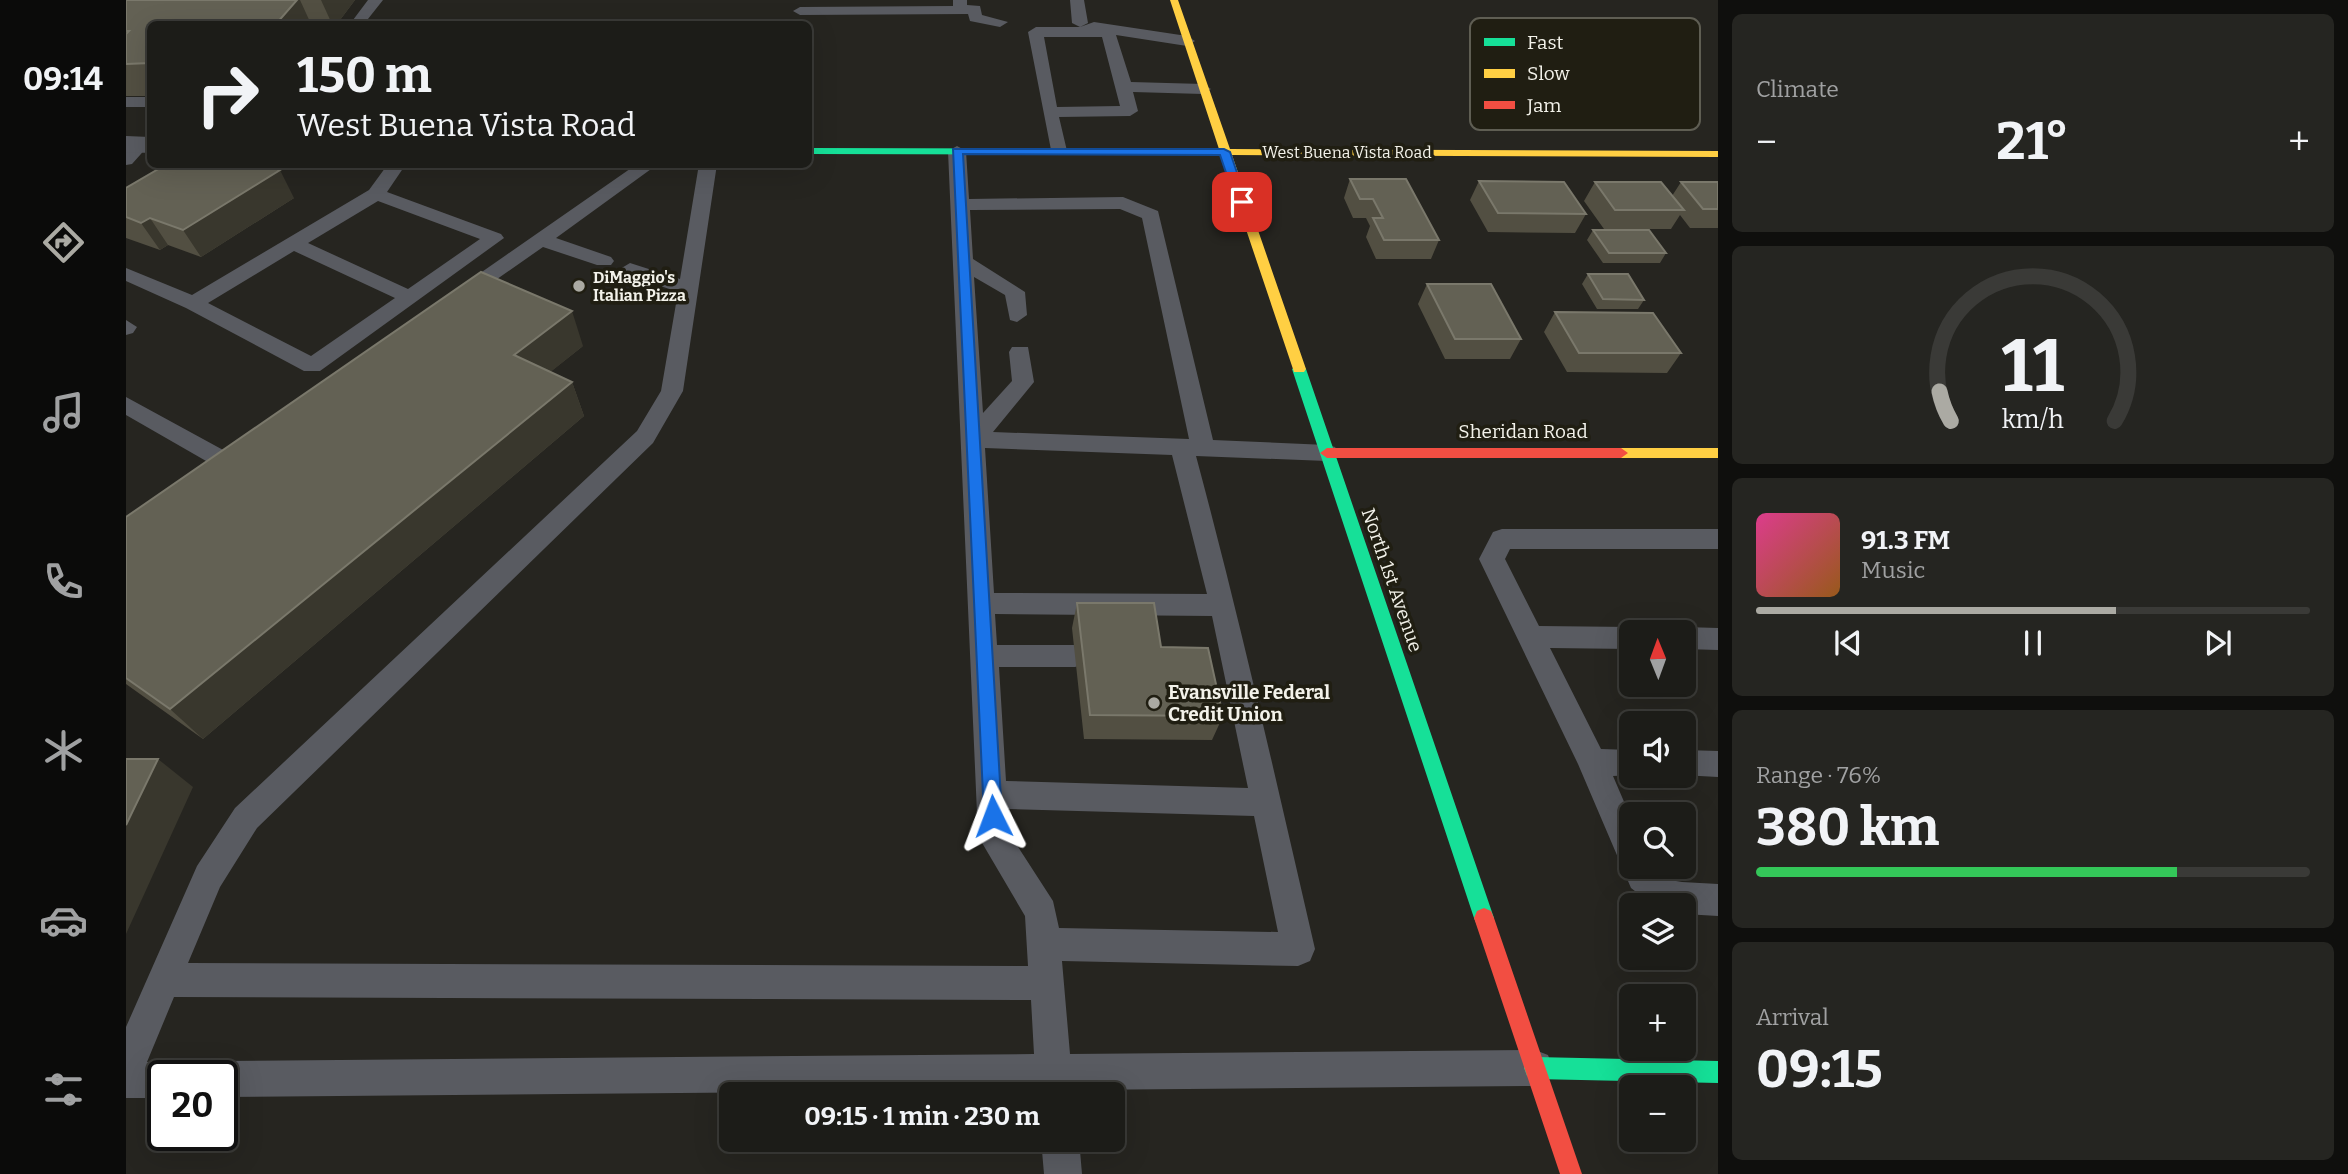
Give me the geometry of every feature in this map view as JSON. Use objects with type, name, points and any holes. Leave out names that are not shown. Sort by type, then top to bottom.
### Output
[{"type":"street","name":"North 1st Avenue","points":[[1174,0],[1571,1174]]},
{"type":"street","name":"West Buena Vista Road","points":[[812,151],[1718,155]]},
{"type":"street","name":"Sheridan Road","points":[[1327,453],[1718,453]]},
{"type":"street","points":[[1535,1068],[1718,1072]]},
{"type":"lane","points":[[360,21],[376,0]]},
{"type":"lane","points":[[1050,112],[1130,111],[1118,66],[1080,23],[1077,0]]},
{"type":"lane","points":[[800,12],[960,5],[975,9],[975,18],[1000,22]]},
{"type":"lane","points":[[1030,23],[1080,23]]},
{"type":"lane","points":[[1058,151],[1050,112],[1051,69],[1036,33],[1118,66],[1203,89]]},
{"type":"lane","points":[[1099,69],[1118,66],[1188,41]]},
{"type":"lane","points":[[1099,69],[1118,66]]},
{"type":"lane","points":[[126,102],[147,102]]},
{"type":"lane","points":[[957,151],[994,836],[1041,912],[1054,1082]]},
{"type":"lane","points":[[193,303],[376,194],[394,168]]},
{"type":"lane","points":[[440,311],[643,168]]},
{"type":"lane","points":[[126,1069],[208,877],[246,818],[645,437],[672,391],[707,168]]},
{"type":"lane","points":[[126,274],[193,303],[312,366],[494,238],[376,194]]},
{"type":"lane","points":[[960,205],[1124,203],[1151,215],[1223,605],[1223,655],[1268,802],[1298,949],[1045,944]]},
{"type":"lane","points":[[540,239],[604,261]]},
{"type":"lane","points":[[293,243],[410,297]]},
{"type":"lane","points":[[963,262],[1015,292],[1017,316]]},
{"type":"lane","points":[[630,269],[689,289]]},
{"type":"lane","points":[[973,439],[1023,383],[1020,352]]},
{"type":"lane","points":[[126,405],[228,463]]},
{"type":"lane","points":[[973,439],[1327,453]]},
{"type":"lane","points":[[205,479],[250,447]]},
{"type":"lane","points":[[1619,826],[1592,762],[1492,559],[1502,539],[1718,538]]},
{"type":"lane","points":[[981,603],[1223,605]]},
{"type":"lane","points":[[1529,637],[1619,638]]},
{"type":"lane","points":[[1696,638],[1718,639]]},
{"type":"lane","points":[[984,656],[1075,656]]},
{"type":"lane","points":[[1592,762],[1619,763]]},
{"type":"lane","points":[[1696,763],[1718,764]]},
{"type":"lane","points":[[992,795],[1268,802]]},
{"type":"lane","points":[[1651,879],[1677,900],[1718,901]]},
{"type":"lane","points":[[164,980],[1048,983]]},
{"type":"lane","points":[[1086,1082],[1535,1068]]},
{"type":"lane","points":[[238,1079],[846,1082]]},
{"type":"lane","points":[[126,1080],[147,1080]]},
{"type":"lane","points":[[1061,1152],[1063,1174]]},
{"type":"building","points":[[126,0],[297,0],[279,21],[147,21],[147,63],[126,64],[126,34],[129,31],[126,31]]},
{"type":"building","points":[[160,168],[280,170],[183,230],[150,218],[141,223],[126,217],[126,188]]},
{"type":"building","points":[[1350,179],[1406,179],[1439,240],[1384,240],[1373,218],[1383,218],[1373,199],[1360,199]]},
{"type":"building","points":[[1479,181],[1564,182],[1586,214],[1498,213]]},
{"type":"building","points":[[1595,182],[1661,182],[1684,210],[1615,210]]},
{"type":"building","points":[[1681,182],[1718,182],[1718,209],[1703,209]]},
{"type":"building","points":[[1593,230],[1649,230],[1666,253],[1609,253]]},
{"type":"building","points":[[481,272],[572,311],[514,355],[572,382],[170,709],[126,678],[126,517]]},
{"type":"building","points":[[1588,274],[1628,274],[1644,300],[1603,299]]},
{"type":"building","points":[[1427,284],[1491,284],[1521,339],[1455,339]]},
{"type":"building","points":[[1555,312],[1653,313],[1681,353],[1579,353]]},
{"type":"building","points":[[1077,603],[1154,603],[1161,647],[1208,648],[1223,716],[1090,715]]},
{"type":"building","points":[[126,759],[158,759],[126,825]]},
{"type":"traffic: fast","points":[[812,151],[1218,152]]},
{"type":"traffic: fast","points":[[1299,369],[1484,918]]},
{"type":"traffic: fast","points":[[1535,1068],[1718,1072]]},
{"type":"traffic: slow","points":[[1174,0],[1299,369]]},
{"type":"traffic: slow","points":[[1218,152],[1718,154]]},
{"type":"traffic: slow","points":[[1621,453],[1718,453]]},
{"type":"traffic: jam","points":[[1327,453],[1621,453]]},
{"type":"traffic: jam","points":[[1484,918],[1571,1174]]},
{"type":"place","name":"DiMaggio's Italian Pizza","points":[[579,286]]},
{"type":"place","name":"Evansville Federal Credit Union","points":[[1154,703]]},
{"type":"route","points":[[993,816],[957,151],[1224,152],[1242,202]]}]
